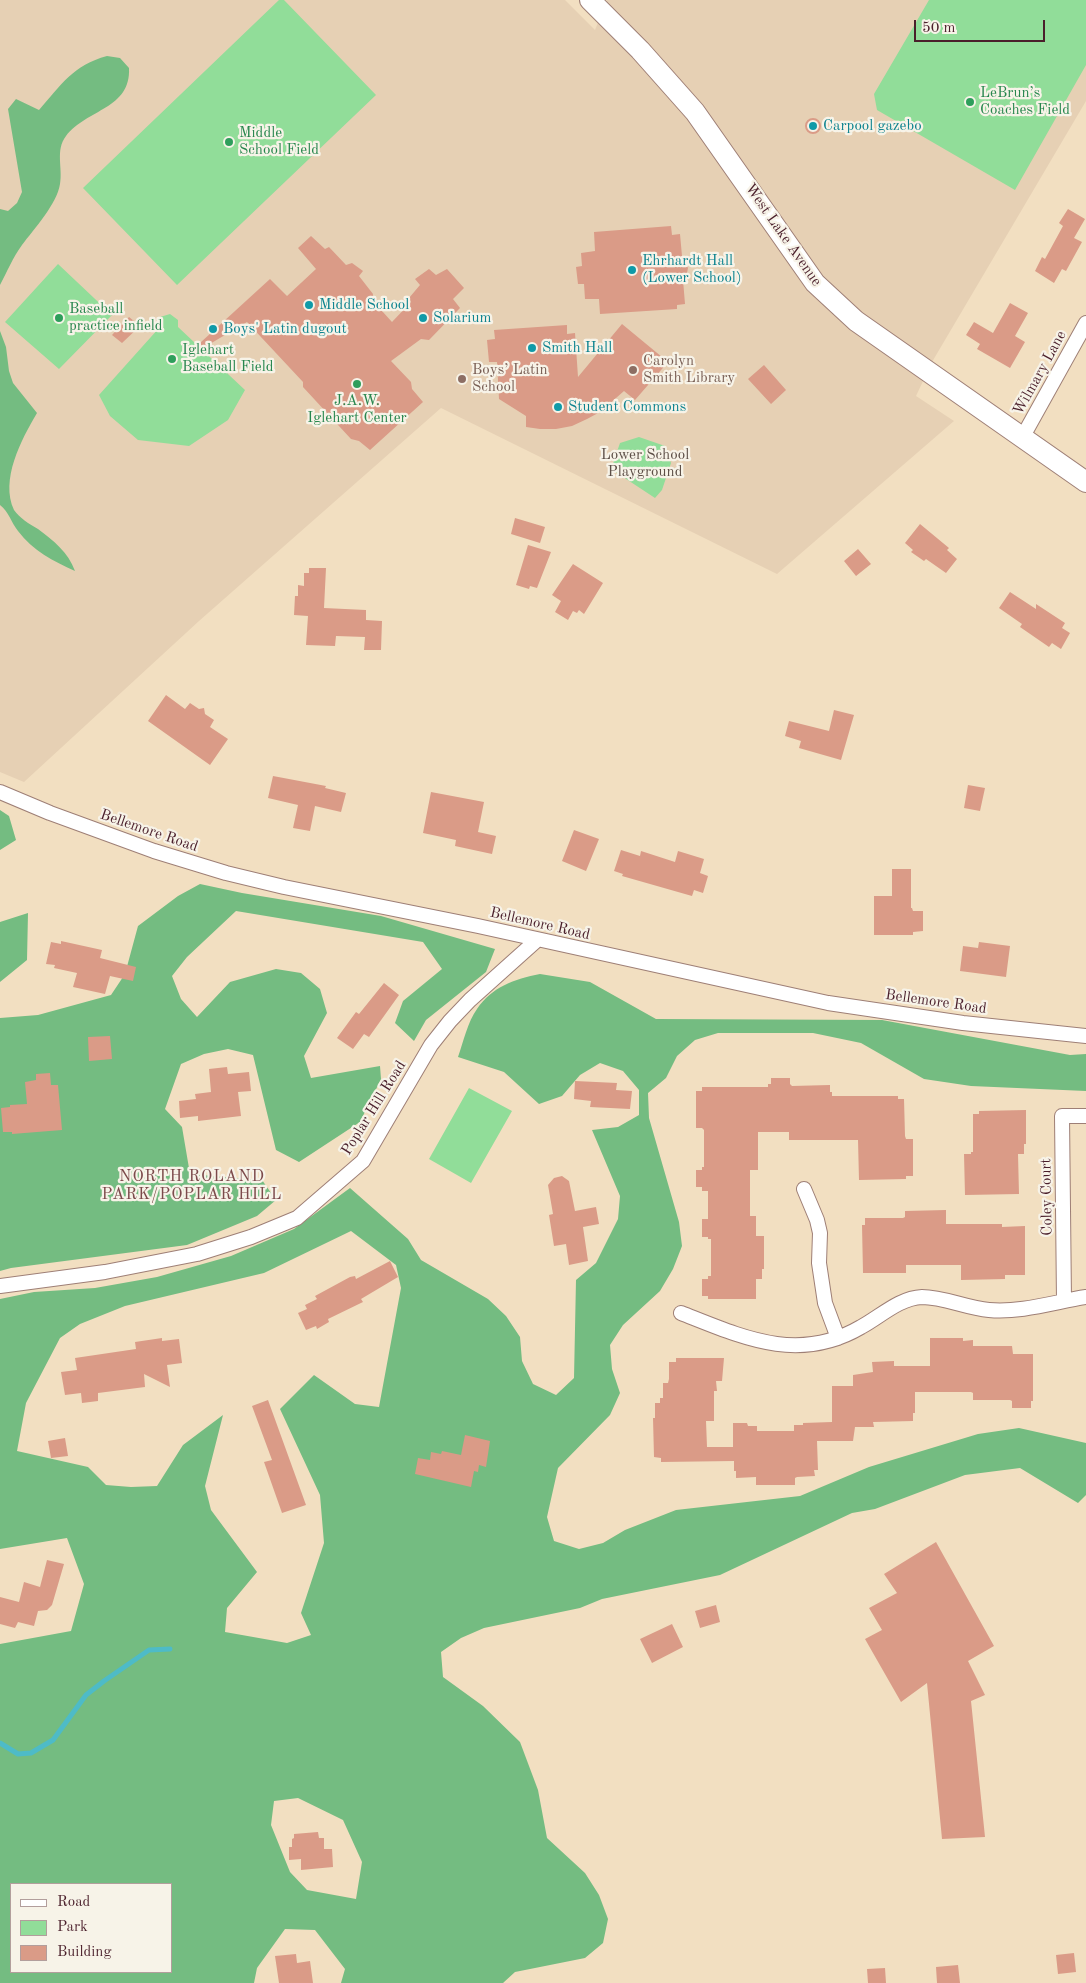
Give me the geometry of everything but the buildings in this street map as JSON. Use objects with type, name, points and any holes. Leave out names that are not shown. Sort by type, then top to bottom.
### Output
[{"type":"street","name":"West Lake Avenue","points":[[590,0],[640,50],[695,112],[815,284],[856,321],[1086,482]]},
{"type":"street","name":"Wilmary Lane","points":[[1022,438],[1086,323]]},
{"type":"street","name":"Bellemore Road","points":[[0,792],[50,813],[154,851],[226,873],[828,1002],[963,1023],[1086,1036]]},
{"type":"street","name":"Poplar Hill Road","points":[[0,1286],[105,1272],[197,1254],[251,1237],[297,1218],[363,1161],[431,1045],[450,1020],[537,940]]},
{"type":"street","name":"Coley Court","points":[[1064,1301],[1062,1116],[1086,1116]]},
{"type":"street","points":[[804,1189],[818,1226],[820,1244],[819,1264],[825,1303],[838,1338]]},
{"type":"street","points":[[680,1312],[742,1336],[791,1346],[807,1345],[838,1338],[857,1330],[896,1305],[909,1300],[922,1298],[970,1308],[1004,1311],[1086,1298]]},
{"type":"shaded area","name":"Boys’ Latin School","points":[[0,0],[565,0],[595,30],[607,0],[1086,0],[1086,101],[932,362],[916,396],[954,421],[777,574],[441,408],[199,621],[24,782],[0,772]]},
{"type":"green space","name":"Middle School Field","points":[[279,0],[284,0],[376,95],[177,285],[83,188]]},
{"type":"green space","name":"LeBrun’s Coaches Field","points":[[929,0],[1086,0],[1086,65],[1015,190],[877,110],[874,94]]},
{"type":"green space","points":[[107,56],[120,58],[129,68],[128,82],[123,92],[115,100],[75,127],[66,136],[60,153],[61,178],[58,192],[44,216],[19,250],[0,285],[0,209],[8,211],[17,203],[22,192],[8,109],[16,99],[39,110],[61,84],[76,70]]},
{"type":"green space","name":"Baseball practice infield","points":[[58,264],[112,315],[59,369],[5,322]]},
{"type":"green space","name":"Iglehart Baseball Field","points":[[170,314],[178,320],[178,327],[245,390],[228,420],[189,446],[138,440],[110,416],[99,395],[159,328],[160,317]]},
{"type":"green space","points":[[0,331],[6,347],[9,371],[13,383],[37,413],[14,460],[9,486],[10,498],[16,513],[60,547],[69,558],[75,571],[51,559],[30,544],[18,531],[6,511],[0,505]]},
{"type":"green space","name":"Lower School Playground","points":[[639,437],[665,446],[671,463],[662,490],[655,498],[611,469],[620,443]]},
{"type":"green space","points":[[0,810],[9,816],[16,840],[0,850]]},
{"type":"green space","points":[[200,884],[242,893],[381,916],[495,949],[486,972],[426,1020],[414,1041],[395,1023],[403,1001],[442,969],[423,942],[236,911],[187,957],[172,976],[181,999],[197,1017],[230,982],[276,969],[301,973],[320,989],[327,1013],[304,1056],[311,1078],[380,1066],[381,1079],[360,1122],[299,1162],[276,1150],[253,1055],[228,1049],[204,1054],[181,1064],[165,1109],[182,1127],[190,1174],[262,1180],[276,1200],[257,1216],[187,1245],[0,1271],[0,1018],[38,1015],[111,995],[125,974],[138,926],[178,896]]},
{"type":"green space","points":[[28,913],[27,960],[0,982],[0,922]]},
{"type":"green space","points":[[540,974],[590,982],[656,1019],[882,1020],[1070,1055],[1086,1054],[1086,1091],[971,1086],[924,1079],[861,1043],[813,1033],[718,1033],[695,1040],[677,1056],[666,1078],[648,1093],[649,1118],[679,1222],[682,1246],[673,1269],[660,1291],[623,1325],[610,1345],[612,1369],[620,1393],[610,1415],[558,1468],[547,1517],[554,1541],[579,1549],[603,1543],[625,1530],[676,1510],[800,1496],[869,1467],[978,1434],[1019,1428],[1086,1443],[1086,1495],[1078,1503],[1020,1468],[965,1475],[875,1509],[852,1513],[720,1575],[602,1599],[580,1608],[484,1628],[461,1638],[441,1652],[443,1677],[483,1706],[520,1742],[538,1790],[547,1838],[585,1873],[599,1895],[608,1919],[603,1943],[585,1958],[515,1972],[503,1983],[341,1983],[345,1969],[315,1930],[285,1929],[257,1968],[254,1983],[0,1983],[0,1644],[71,1631],[84,1584],[67,1538],[0,1549],[0,1299],[34,1292],[95,1288],[157,1277],[231,1256],[294,1229],[350,1188],[408,1239],[421,1260],[488,1299],[506,1316],[520,1337],[522,1361],[533,1384],[556,1395],[574,1378],[576,1280],[596,1263],[618,1219],[620,1196],[592,1130],[618,1127],[639,1115],[639,1090],[623,1071],[600,1063],[580,1075],[562,1096],[539,1104],[504,1072],[458,1057],[466,1032],[477,1009],[490,995],[513,981]],"holes":[[[351,1231],[396,1265],[401,1288],[379,1407],[355,1404],[314,1375],[280,1409],[320,1495],[324,1543],[301,1613],[311,1635],[287,1643],[225,1632],[227,1608],[257,1572],[211,1510],[205,1486],[223,1415],[183,1445],[157,1486],[131,1487],[106,1485],[88,1467],[17,1451],[26,1403],[60,1338],[80,1324],[125,1306],[264,1273]],[[298,1798],[343,1820],[362,1862],[356,1899],[307,1890],[290,1872],[271,1825],[274,1801]]]},
{"type":"green space","points":[[469,1088],[512,1111],[471,1183],[429,1159]]},
{"type":"waterway","points":[[0,1743],[18,1754],[31,1753],[53,1740],[86,1695],[104,1681],[149,1650],[170,1649]]},
{"type":"place","name":"LeBrun’s Coaches Field","points":[[970,102]]},
{"type":"place","name":"Carpool gazebo","points":[[813,126]]},
{"type":"place","name":"Middle School Field","points":[[229,142]]},
{"type":"place","name":"Ehrhardt Hall (Lower School)","points":[[632,270]]},
{"type":"place","name":"Middle School","points":[[309,305]]},
{"type":"place","name":"Baseball practice infield","points":[[59,318]]},
{"type":"place","name":"Solarium","points":[[423,318]]},
{"type":"place","name":"Boys' Latin dugout","points":[[213,329]]},
{"type":"place","name":"Smith Hall","points":[[532,348]]},
{"type":"place","name":"Iglehart Baseball Field","points":[[172,359]]},
{"type":"place","name":"Carolyn Smith Library","points":[[633,370]]},
{"type":"place","name":"Boys’ Latin School","points":[[462,379]]},
{"type":"place","name":"J.A.W. Iglehart Center","points":[[357,384]]},
{"type":"place","name":"Student Commons","points":[[558,407]]},
{"type":"district","name":"NORTH ROLAND PARK/POPLAR HILL","points":[[192,1186]]}]
